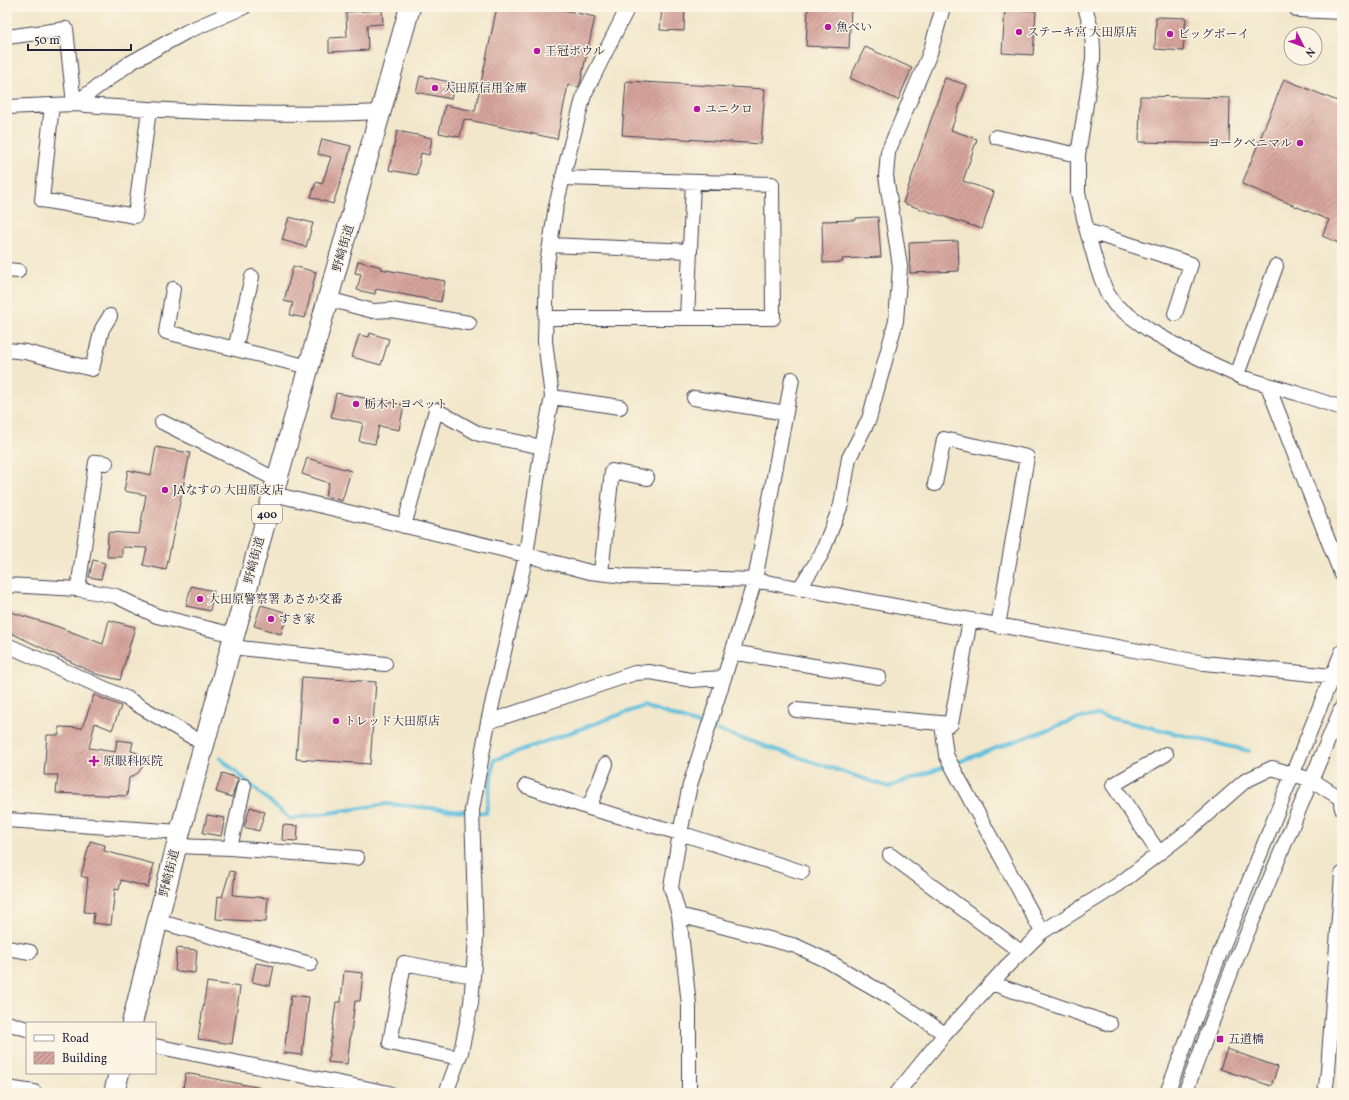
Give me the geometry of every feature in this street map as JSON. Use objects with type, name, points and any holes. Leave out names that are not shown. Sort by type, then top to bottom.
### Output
[{"type":"highway","name":"野崎街道","points":[[132,1022],[178,839],[232,641],[382,112],[410,7]]},
{"type":"highway","points":[[1299,7],[1342,9]]},
{"type":"highway","points":[[114,1093],[119,1074]]},
{"type":"street","points":[[74,104],[130,63],[186,32],[244,7]]},
{"type":"street","points":[[446,1093],[459,1058],[471,1002],[476,938],[472,810],[488,722],[526,555],[542,447],[552,397],[545,341],[548,264],[556,206],[584,95],[628,7]]},
{"type":"street","points":[[799,589],[821,555],[841,505],[849,458],[869,419],[896,321],[900,266],[886,176],[888,152],[930,53],[943,7]]},
{"type":"street","points":[[1085,7],[1094,44],[1078,156],[1078,193],[1098,270],[1106,291],[1116,305],[1149,330],[1197,357],[1237,375],[1268,386],[1296,392],[1342,408]]},
{"type":"street","points":[[7,37],[66,29],[74,104]]},
{"type":"street","points":[[7,107],[74,104],[149,110],[325,114],[382,112]]},
{"type":"street","points":[[52,105],[42,200],[135,216],[149,110]]},
{"type":"street","points":[[996,137],[1078,156]]},
{"type":"street","points":[[546,318],[773,318],[772,184],[563,178]]},
{"type":"street","points":[[687,318],[693,182]]},
{"type":"street","points":[[1087,231],[1191,264],[1175,314]]},
{"type":"street","points":[[550,245],[690,251]]},
{"type":"street","points":[[1237,375],[1276,266]]},
{"type":"street","points":[[234,349],[252,277]]},
{"type":"street","points":[[173,289],[166,332],[309,367]]},
{"type":"street","points":[[328,299],[373,311],[391,310],[468,323]]},
{"type":"street","points":[[7,350],[26,352],[92,369],[102,329],[110,316]]},
{"type":"street","points":[[689,1093],[689,1005],[680,915],[671,887],[680,832],[690,785],[755,580],[792,379]]},
{"type":"street","points":[[1268,386],[1342,576]]},
{"type":"street","points":[[552,397],[620,407]]},
{"type":"street","points":[[694,398],[786,413]]},
{"type":"street","points":[[404,526],[436,410],[479,434],[542,447]]},
{"type":"street","points":[[162,422],[275,487],[404,526],[590,572],[625,576],[755,580],[1204,663],[1337,677]]},
{"type":"street","points":[[935,484],[944,439],[1028,457],[998,626]]},
{"type":"street","points":[[78,590],[96,462],[106,463]]},
{"type":"street","points":[[601,573],[612,471],[648,478]]},
{"type":"street","points":[[7,585],[78,590],[116,596],[157,616],[232,641],[385,664]]},
{"type":"street","points":[[796,710],[951,724],[970,620]]},
{"type":"street","points":[[7,645],[126,698],[204,744]]},
{"type":"street","points":[[732,652],[879,677]]},
{"type":"street","points":[[1167,1093],[1220,953],[1292,773],[1337,677],[1342,652]]},
{"type":"street","points":[[488,722],[635,673],[650,672],[691,680],[723,678]]},
{"type":"street","points":[[1185,1093],[1233,967],[1342,707]]},
{"type":"street","points":[[942,724],[946,755],[1042,932]]},
{"type":"street","points":[[1159,853],[1113,785],[1166,754]]},
{"type":"street","points":[[589,808],[606,764]]},
{"type":"street","points":[[897,1093],[945,1034],[991,983],[1042,932],[1119,884],[1188,831],[1244,781],[1272,768],[1292,773],[1312,780],[1340,798],[1342,809]]},
{"type":"street","points":[[230,848],[244,786]]},
{"type":"street","points":[[526,786],[589,808],[680,832],[802,872]]},
{"type":"street","points":[[7,820],[178,839],[230,848],[357,858]]},
{"type":"street","points":[[890,855],[1021,952]]},
{"type":"street","points":[[1325,1093],[1339,948],[1342,874]]},
{"type":"street","points":[[680,915],[796,946],[826,960],[895,1000],[945,1034]]},
{"type":"street","points":[[157,921],[310,964]]},
{"type":"street","points":[[7,948],[30,952]]},
{"type":"street","points":[[459,1058],[390,1044],[404,963],[473,976]]},
{"type":"street","points":[[991,983],[1110,1024]]},
{"type":"street","points":[[7,1023],[26,1029]]},
{"type":"street","points":[[156,1046],[389,1093]]},
{"type":"street","points":[[7,1088],[34,1092]]},
{"type":"building","name":"王冠ボウル","points":[[497,7],[550,7],[595,17],[580,84],[578,87],[568,85],[557,139],[464,119],[460,137],[439,133],[445,105],[475,111]]},
{"type":"building","points":[[662,7],[685,7],[684,31],[660,30]]},
{"type":"building","name":"魚べい","points":[[808,7],[851,8],[849,48],[806,46]]},
{"type":"building","name":"ステーキ宮 大田原店","points":[[1005,9],[1036,11],[1033,55],[1002,53]]},
{"type":"building","points":[[382,10],[383,24],[367,25],[368,50],[329,52],[329,38],[347,37],[346,12]]},
{"type":"building","name":"ビッグボーイ","points":[[1156,17],[1186,18],[1183,51],[1155,49]]},
{"type":"building","points":[[865,47],[912,68],[898,100],[850,78]]},
{"type":"building","name":"大田原信用金庫","points":[[420,76],[455,83],[451,99],[416,92]]},
{"type":"building","points":[[945,78],[967,85],[951,130],[977,139],[963,181],[994,192],[982,229],[903,203]]},
{"type":"building","name":"ヨークベニマル","points":[[1284,79],[1342,103],[1342,244],[1322,236],[1329,220],[1242,184]]},
{"type":"building","points":[[626,81],[765,89],[761,144],[622,135]]},
{"type":"building","points":[[1140,96],[1230,98],[1229,144],[1139,142]]},
{"type":"building","points":[[397,131],[432,138],[429,155],[421,153],[417,175],[389,170]]},
{"type":"building","points":[[322,139],[351,146],[333,204],[311,197],[316,182],[322,184],[331,157],[318,154]]},
{"type":"building","points":[[289,217],[313,223],[306,247],[282,240]]},
{"type":"building","points":[[878,217],[881,257],[842,259],[843,262],[823,263],[822,221],[856,220],[856,218]]},
{"type":"building","points":[[958,241],[959,271],[910,273],[909,243]]},
{"type":"building","points":[[358,261],[382,267],[381,269],[445,281],[441,302],[376,289],[375,294],[357,290],[361,274],[355,273]]},
{"type":"building","points":[[293,266],[316,272],[305,318],[290,315],[293,303],[284,301]]},
{"type":"building","points":[[370,333],[389,339],[381,365],[352,357],[359,335],[369,337]]},
{"type":"building","points":[[336,393],[404,405],[399,430],[379,426],[375,444],[359,441],[363,423],[331,417]]},
{"type":"building","name":"JAなすの 大田原支店","points":[[156,447],[190,453],[166,570],[143,565],[147,548],[122,547],[122,557],[107,557],[108,532],[139,534],[146,495],[124,491],[128,470],[151,475]]},
{"type":"building","points":[[307,458],[351,471],[342,501],[325,496],[329,483],[302,474]]},
{"type":"building","points":[[93,560],[105,563],[101,579],[89,577]]},
{"type":"building","name":"大田原警察署 あさか交番","points":[[191,586],[214,591],[210,611],[186,606]]},
{"type":"building","name":"すき家","points":[[261,605],[288,613],[281,634],[254,626]]},
{"type":"building","points":[[7,611],[56,626],[103,644],[109,620],[135,627],[120,680],[96,674],[7,631]]},
{"type":"building","name":"トレッド大田原店","points":[[302,677],[376,682],[370,764],[296,759]]},
{"type":"building","name":"原眼科医院","points":[[94,695],[121,706],[112,730],[95,723],[89,748],[115,752],[117,740],[133,742],[131,751],[138,753],[142,757],[143,766],[138,773],[129,778],[127,796],[56,793],[58,775],[44,775],[47,735],[59,735],[59,727],[82,728]]},
{"type":"building","points":[[222,773],[238,778],[232,797],[216,792]]},
{"type":"building","points":[[250,807],[265,812],[259,831],[244,827]]},
{"type":"building","points":[[207,815],[225,818],[221,836],[203,833]]},
{"type":"building","points":[[283,825],[298,826],[297,841],[282,840]]},
{"type":"building","points":[[90,841],[105,845],[104,851],[154,864],[148,887],[121,880],[119,890],[115,889],[111,925],[93,923],[94,913],[84,912],[88,878],[81,876]]},
{"type":"building","points":[[230,871],[235,872],[233,895],[268,898],[266,922],[216,919],[218,896],[222,897]]},
{"type":"building","points":[[177,948],[197,950],[195,973],[175,971]]},
{"type":"building","points":[[256,963],[274,966],[270,986],[252,982]]},
{"type":"building","points":[[344,971],[363,973],[360,1001],[355,1001],[347,1064],[328,1062],[336,1002],[341,1002]]},
{"type":"building","points":[[207,982],[240,987],[232,1044],[198,1039]]},
{"type":"building","points":[[291,995],[309,997],[302,1055],[284,1053]]},
{"type":"building","points":[[1227,1049],[1278,1067],[1271,1086],[1220,1069]]},
{"type":"building","points":[[186,1073],[261,1088],[260,1093],[182,1093]]},
{"type":"waterway","points":[[220,758],[290,819],[387,804],[486,813],[494,760],[644,706],[889,787],[1076,719],[1098,715],[1249,751]]},
{"type":"place","name":"魚べい","points":[[828,27]]},
{"type":"place","name":"ステーキ宮 大田原店","points":[[1019,32]]},
{"type":"place","name":"ビッグボーイ","points":[[1170,34]]},
{"type":"place","name":"王冠ボウル","points":[[537,51]]},
{"type":"place","name":"大田原信用金庫","points":[[435,88]]},
{"type":"place","name":"ユニクロ","points":[[697,109]]},
{"type":"place","name":"ヨークベニマル","points":[[1300,143]]},
{"type":"place","name":"栃木トヨペット","points":[[356,404]]},
{"type":"place","name":"JAなすの 大田原支店","points":[[165,490]]},
{"type":"place","name":"大田原警察署 あさか交番","points":[[200,599]]},
{"type":"place","name":"すき家","points":[[271,619]]},
{"type":"place","name":"トレッド大田原店","points":[[336,721]]},
{"type":"place","name":"原眼科医院","points":[[94,761]]},
{"type":"place","name":"五道橋","points":[[1220,1039]]}]
